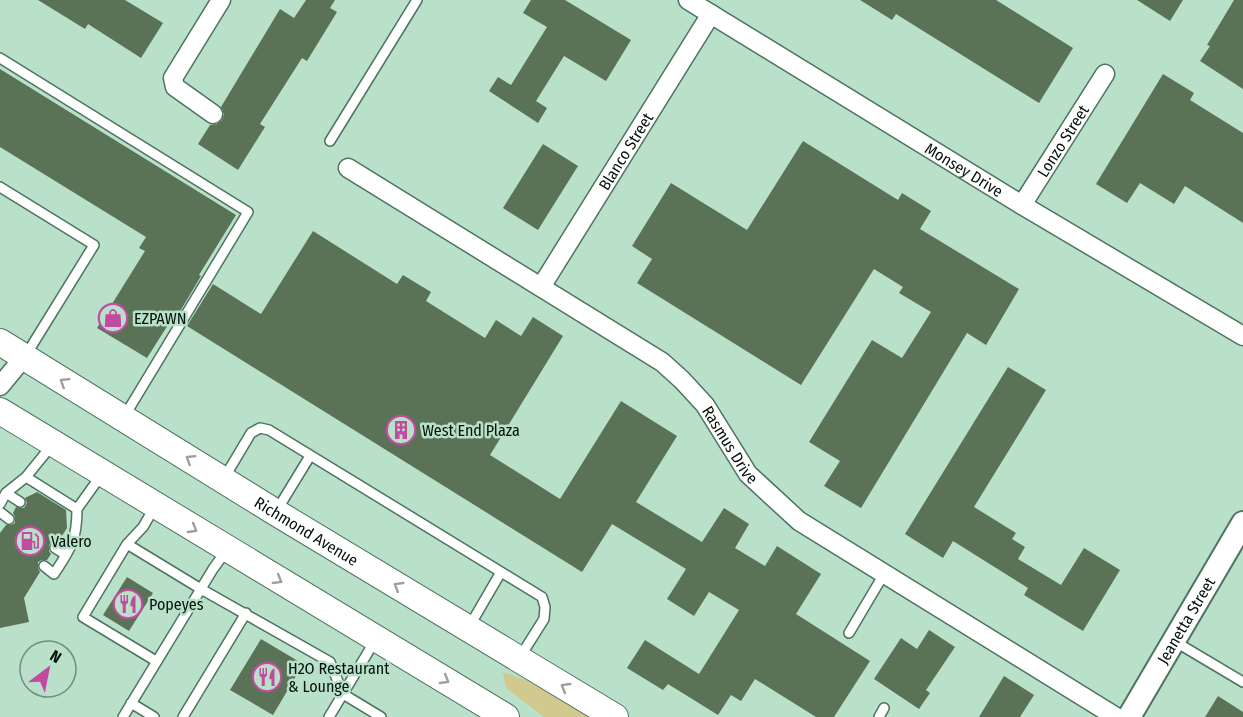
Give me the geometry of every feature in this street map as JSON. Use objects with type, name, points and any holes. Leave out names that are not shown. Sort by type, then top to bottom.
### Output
[{"type":"main road","name":"Richmond Avenue","points":[[0,342],[275,512],[615,717]]},
{"type":"main road","points":[[0,411],[376,639],[494,714]]},
{"type":"street","points":[[213,114],[175,87],[173,78],[220,0]]},
{"type":"street","name":"Monsey Drive","points":[[688,0],[1022,205],[1243,336]]},
{"type":"street","name":"Blanco Street","points":[[541,287],[711,14]]},
{"type":"street","name":"Lonzo Street","points":[[1022,205],[1104,74]]},
{"type":"street","name":"Rasmus Drive","points":[[348,168],[662,362],[705,405],[748,474],[799,521],[884,574],[1130,715]]},
{"type":"street","points":[[0,386],[24,357]]},
{"type":"street","name":"Jeanetta Street","points":[[1130,715],[1243,523]]},
{"type":"lane","points":[[330,141],[417,0]]},
{"type":"lane","points":[[0,58],[248,212],[124,417]]},
{"type":"lane","points":[[0,186],[94,245],[24,357]]},
{"type":"lane","points":[[223,480],[251,433],[260,428],[269,430],[542,597],[546,607],[544,619],[519,659]]},
{"type":"lane","points":[[0,504],[6,493],[26,477],[53,444]]},
{"type":"lane","points":[[275,512],[310,456]]},
{"type":"lane","points":[[44,566],[54,573],[66,555],[75,536],[77,509],[102,473]]},
{"type":"lane","points":[[26,477],[77,509]]},
{"type":"lane","points":[[6,493],[20,502]]},
{"type":"lane","points":[[156,506],[143,527],[127,544],[82,617],[156,661]]},
{"type":"lane","points":[[0,512],[9,519]]},
{"type":"lane","points":[[65,530],[75,536]]},
{"type":"lane","points":[[127,544],[330,662],[343,694],[381,717]]},
{"type":"lane","points":[[55,548],[66,555]]},
{"type":"lane","points":[[123,717],[227,549]]},
{"type":"lane","points":[[468,628],[501,572]]},
{"type":"lane","points":[[849,633],[884,574]]},
{"type":"lane","points":[[183,717],[246,613]]},
{"type":"lane","points":[[329,717],[376,639]]},
{"type":"lane","points":[[1174,641],[1243,682]]},
{"type":"lane","points":[[131,703],[154,717]]},
{"type":"shaded area","points":[[503,672],[543,686],[593,717],[544,717],[506,688]]},
{"type":"building","points":[[38,0],[125,0],[163,23],[141,58],[88,24],[85,29]]},
{"type":"building","points":[[306,0],[335,0],[330,8],[337,12],[307,61],[302,58],[260,124],[265,127],[238,170],[198,144],[210,125],[222,120],[224,114],[221,107],[280,9],[294,18]]},
{"type":"building","points":[[531,0],[565,0],[631,40],[606,81],[564,56],[536,101],[547,108],[538,123],[489,91],[498,77],[511,85],[547,27],[523,13]]},
{"type":"building","points":[[860,0],[996,0],[1073,48],[1039,103],[896,14],[892,20]]},
{"type":"building","points":[[1137,0],[1183,0],[1170,21]]},
{"type":"building","points":[[1234,0],[1243,0],[1243,89],[1200,61]]},
{"type":"building","points":[[0,69],[236,215],[176,318],[173,317],[147,358],[97,328],[145,251],[139,248],[146,237],[0,147]]},
{"type":"building","points":[[1163,74],[1194,93],[1190,100],[1243,133],[1243,223],[1185,186],[1174,204],[1140,183],[1127,203],[1096,184]]},
{"type":"building","points":[[803,141],[898,200],[902,193],[931,211],[920,229],[1019,289],[986,345],[967,333],[861,508],[824,486],[840,461],[809,442],[872,340],[902,358],[931,312],[899,293],[903,287],[874,269],[801,385],[637,283],[652,259],[632,246],[671,183],[747,230]]},
{"type":"building","points":[[543,144],[578,166],[538,230],[503,208]]},
{"type":"building","points":[[313,231],[397,284],[403,275],[431,292],[426,301],[485,338],[496,320],[521,336],[533,317],[563,336],[490,455],[560,499],[621,401],[677,436],[636,502],[702,542],[724,508],[749,524],[735,548],[765,566],[777,546],[821,574],[796,614],[870,661],[834,717],[816,717],[755,679],[741,701],[731,695],[718,715],[668,684],[663,690],[627,668],[645,640],[699,674],[739,610],[709,592],[694,616],[667,599],[686,569],[612,524],[582,572],[187,326],[213,284],[261,314]]},
{"type":"building","points":[[1008,367],[1046,390],[974,507],[1016,533],[1012,539],[1025,547],[1018,559],[1061,585],[1084,548],[1120,570],[1083,631],[1024,595],[1028,588],[953,541],[943,558],[905,534]]},
{"type":"building","name":"Valero","points":[[37,492],[66,510],[67,528],[58,542],[52,542],[49,545],[51,554],[47,560],[38,562],[40,572],[24,598],[29,622],[0,628],[0,533],[6,525],[15,523],[13,513],[16,507],[24,508],[27,503],[25,498]]},
{"type":"building","name":"Popeyes","points":[[127,577],[153,593],[129,631],[103,615]]},
{"type":"building","points":[[929,630],[955,647],[926,690],[930,693],[919,709],[874,679],[901,638],[917,649]]},
{"type":"building","name":"H2O Restaurant & Lounge","points":[[261,639],[303,664],[273,715],[230,690]]},
{"type":"building","points":[[1004,676],[1034,695],[1020,717],[979,717]]},
{"type":"building","points":[[1218,696],[1243,712],[1243,717],[1205,717]]},
{"type":"place","name":"EZPAWN","points":[[113,318]]},
{"type":"place","name":"West End Plaza","points":[[401,430]]},
{"type":"place","name":"Valero","points":[[30,541]]},
{"type":"place","name":"Popeyes","points":[[128,604]]},
{"type":"place","name":"H2O Restaurant & Lounge","points":[[267,677]]}]
